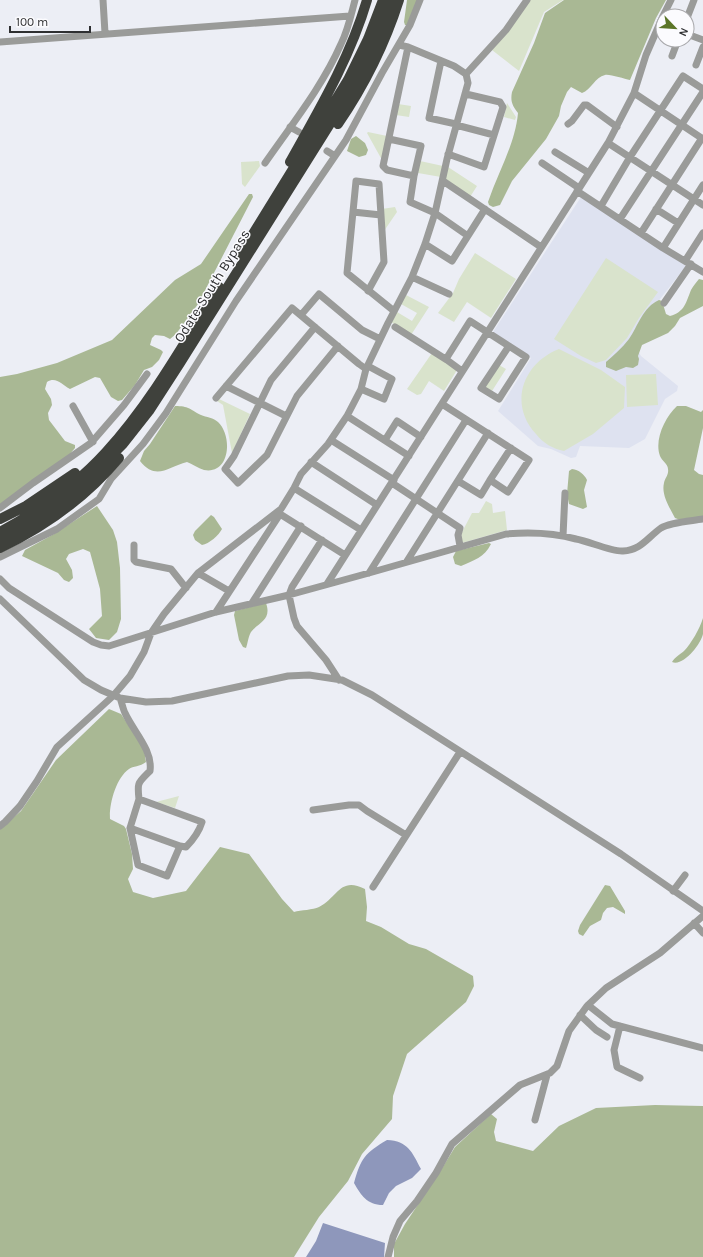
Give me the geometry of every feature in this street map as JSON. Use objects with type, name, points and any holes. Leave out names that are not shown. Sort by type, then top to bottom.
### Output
[{"type":"highway","points":[[237,266],[333,82],[351,44],[367,0]]},
{"type":"highway","name":"Odate-South Bypass","points":[[340,101],[365,46],[383,0]]},
{"type":"highway","name":"Odate-South Bypass","points":[[0,540],[33,522],[53,508],[83,484],[123,444],[158,391],[340,101],[375,42],[391,0]]},
{"type":"highway","points":[[237,266],[342,118],[359,90],[380,48],[399,0]]},
{"type":"highway","points":[[0,519],[31,503],[84,467],[158,391]]},
{"type":"highway","points":[[0,548],[40,526],[93,485],[125,450],[140,428],[158,391]]},
{"type":"highway","name":"Odate-South Bypass","points":[[0,532],[49,502],[92,466],[158,391]]},
{"type":"street","points":[[103,0],[105,33]]},
{"type":"street","points":[[265,163],[309,100],[334,59],[342,42],[355,0]]},
{"type":"street","points":[[0,558],[56,529],[99,499],[111,479],[139,450],[166,413],[236,301],[335,156],[399,45],[412,20],[420,0]]},
{"type":"street","points":[[466,74],[506,30],[527,0]]},
{"type":"street","points":[[0,42],[350,16]]},
{"type":"street","points":[[327,584],[608,143],[634,93],[646,55],[655,35]]},
{"type":"street","points":[[216,612],[294,488],[301,474],[331,440],[347,416],[361,389],[367,367],[412,277],[425,244],[435,213],[448,154],[468,83],[466,74],[454,66],[408,47],[399,45]]},
{"type":"street","points":[[408,47],[383,166],[386,170],[414,176]]},
{"type":"street","points":[[696,65],[703,47]]},
{"type":"street","points":[[672,56],[675,48]]},
{"type":"street","points":[[441,61],[429,118],[494,135]]},
{"type":"street","points":[[600,206],[683,76],[703,90],[620,219]]},
{"type":"street","points":[[634,93],[703,138],[641,233]]},
{"type":"street","points":[[448,154],[484,167],[503,107],[500,102],[466,94]]},
{"type":"street","points":[[568,124],[584,105],[587,105],[617,126]]},
{"type":"street","points":[[290,127],[299,132]]},
{"type":"street","points":[[389,139],[420,146],[410,202],[435,213],[468,236]]},
{"type":"street","points":[[608,143],[703,205]]},
{"type":"street","points":[[327,151],[335,156]]},
{"type":"street","points":[[555,152],[589,173]]},
{"type":"street","points":[[542,163],[600,206],[663,248],[703,272]]},
{"type":"street","points":[[368,291],[384,262],[380,184],[356,181],[346,273],[368,291],[394,311]]},
{"type":"street","points":[[442,181],[541,247]]},
{"type":"street","points":[[663,248],[703,185]]},
{"type":"street","points":[[425,244],[452,261],[485,209]]},
{"type":"street","points":[[656,209],[678,223]]},
{"type":"street","points":[[353,212],[381,215]]},
{"type":"street","points":[[664,303],[688,263],[703,233]]},
{"type":"street","points":[[412,277],[449,294]]},
{"type":"street","points":[[301,315],[319,294],[362,330],[380,339]]},
{"type":"street","points":[[216,398],[292,308],[359,364],[392,379],[384,399],[361,389]]},
{"type":"street","points":[[446,359],[470,321],[509,346],[526,357],[499,400],[481,388],[509,346]]},
{"type":"street","points":[[315,327],[271,380],[234,456],[225,469],[238,483],[267,455],[297,396],[338,346]]},
{"type":"street","points":[[395,328],[446,359],[462,371]]},
{"type":"street","points":[[0,508],[93,442],[124,405],[147,374]]},
{"type":"street","points":[[226,386],[286,416]]},
{"type":"street","points":[[442,404],[529,460],[508,492],[490,480]]},
{"type":"street","points":[[73,406],[93,442]]},
{"type":"street","points":[[347,416],[409,456]]},
{"type":"street","points":[[369,573],[466,420]]},
{"type":"street","points":[[385,440],[397,421],[421,437]]},
{"type":"street","points":[[407,561],[488,433]]},
{"type":"street","points":[[331,440],[460,528],[458,535],[460,546]]},
{"type":"street","points":[[458,481],[481,495],[511,448]]},
{"type":"street","points":[[311,462],[377,505]]},
{"type":"street","points":[[294,488],[361,530]]},
{"type":"street","points":[[563,536],[565,493]]},
{"type":"street","points":[[279,512],[345,555]]},
{"type":"street","points":[[0,826],[20,806],[57,747],[117,697],[136,669],[151,633],[164,614],[198,573],[279,512]]},
{"type":"street","points":[[0,579],[9,588],[40,609],[93,642],[109,646],[216,612],[289,595],[506,534],[523,532],[563,536],[621,552],[636,549],[662,528],[669,525],[703,519]]},
{"type":"street","points":[[252,603],[301,526]]},
{"type":"street","points":[[322,540],[292,587],[289,595],[297,626],[326,660],[339,680]]},
{"type":"street","points":[[134,545],[134,560],[136,562],[171,569],[186,588]]},
{"type":"street","points":[[198,573],[229,591]]},
{"type":"street","points":[[0,599],[74,672],[92,685],[117,697],[146,702],[172,701],[288,676],[309,675],[339,680],[372,695],[618,852],[703,912]]},
{"type":"street","points":[[117,697],[144,745],[150,760],[150,771],[140,781],[137,787],[139,799],[130,828],[138,865],[167,876],[180,846]]},
{"type":"street","points":[[373,887],[460,752]]},
{"type":"street","points":[[130,828],[186,847],[200,830],[202,822],[139,799]]},
{"type":"street","points":[[314,810],[348,805],[359,805],[406,835]]},
{"type":"street","points":[[673,891],[685,875]]},
{"type":"street","points":[[388,1257],[392,1237],[400,1221],[421,1196],[452,1144],[520,1085],[550,1073],[557,1066],[569,1031],[588,1005],[606,988],[660,953],[703,916]]},
{"type":"street","points":[[694,923],[703,933]]},
{"type":"street","points":[[588,1005],[609,1022],[703,1048]]},
{"type":"street","points":[[580,1015],[596,1030],[607,1037]]},
{"type":"street","points":[[620,1026],[614,1050],[617,1067],[640,1078]]},
{"type":"street","points":[[535,1120],[547,1075]]},
{"type":"shaded area","points":[[581,197],[686,266],[653,308],[637,349],[641,356],[678,386],[677,391],[665,399],[645,439],[629,448],[580,446],[576,457],[571,458],[551,449],[538,446],[498,411],[531,358],[493,332]]},
{"type":"green space","points":[[407,0],[418,0],[407,25],[405,25],[404,22]]},
{"type":"green space","points":[[530,0],[563,0],[544,12],[519,71],[492,50]]},
{"type":"green space","points":[[564,0],[666,0],[662,8],[655,8],[655,20],[630,80],[605,75],[598,78],[582,93],[571,87],[567,92],[561,106],[559,116],[546,139],[512,181],[500,205],[493,207],[489,205],[488,202],[510,147],[518,113],[512,104],[512,92],[534,43],[545,13]]},
{"type":"green space","points":[[507,103],[516,117],[515,120],[504,117]]},
{"type":"green space","points":[[398,104],[411,106],[409,117],[396,115]]},
{"type":"green space","points":[[367,133],[387,136],[382,160]]},
{"type":"green space","points":[[356,136],[365,143],[368,150],[366,155],[359,157],[347,151],[351,139]]},
{"type":"green space","points":[[259,161],[260,166],[245,187],[242,184],[241,162]]},
{"type":"green space","points":[[420,161],[443,166],[441,177],[418,173]]},
{"type":"green space","points":[[448,167],[477,186],[470,197],[447,182],[445,178]]},
{"type":"green space","points":[[249,194],[252,194],[253,197],[198,304],[176,334],[170,339],[164,336],[155,335],[152,338],[150,345],[163,352],[159,360],[152,367],[144,370],[135,385],[122,400],[118,401],[111,397],[100,378],[95,377],[70,389],[53,380],[47,382],[45,389],[51,399],[52,405],[48,413],[49,420],[65,441],[75,445],[75,448],[69,455],[0,505],[0,377],[57,363],[112,340],[175,280],[201,264]]},
{"type":"green space","points":[[395,207],[397,212],[384,231],[382,209]]},
{"type":"green space","points":[[475,253],[516,279],[491,318],[467,302],[454,322],[438,313],[453,293],[459,279]]},
{"type":"green space","points":[[606,258],[658,292],[639,318],[627,338],[606,360],[596,363],[581,356],[554,339]]},
{"type":"green space","points":[[699,279],[703,280],[703,306],[680,318],[668,333],[642,345],[638,356],[638,365],[633,368],[626,367],[616,371],[606,367],[606,362],[629,339],[641,317],[653,303],[659,300],[662,301],[666,314],[670,316],[679,312]]},
{"type":"green space","points":[[406,295],[429,307],[411,335],[391,322],[397,312],[412,321],[417,313],[401,304]]},
{"type":"green space","points":[[559,349],[601,370],[625,387],[624,408],[593,434],[564,451],[548,445],[536,434],[527,422],[521,398],[529,374],[536,364],[547,355]]},
{"type":"green space","points":[[432,353],[457,370],[444,391],[429,381],[421,394],[417,395],[407,389]]},
{"type":"green space","points":[[499,365],[506,369],[492,391],[485,387]]},
{"type":"green space","points":[[656,374],[658,405],[627,407],[626,375]]},
{"type":"green space","points":[[219,399],[250,414],[232,453],[223,405],[217,401]]},
{"type":"green space","points":[[175,406],[186,407],[218,422],[223,428],[227,445],[224,461],[219,467],[213,470],[204,470],[187,462],[162,471],[157,471],[151,470],[140,461],[144,451]]},
{"type":"green space","points":[[677,406],[686,406],[701,412],[703,410],[703,428],[694,470],[703,475],[703,518],[683,521],[675,518],[665,497],[663,488],[668,469],[660,456],[658,443],[668,416]]},
{"type":"green space","points":[[572,469],[577,470],[587,480],[584,490],[587,507],[583,509],[569,504],[567,494],[569,471]]},
{"type":"green space","points":[[486,501],[492,504],[493,513],[505,511],[507,530],[462,543],[461,534],[472,513],[479,513]]},
{"type":"green space","points":[[97,506],[113,530],[117,542],[120,568],[121,619],[117,632],[109,640],[96,638],[89,629],[102,616],[100,589],[90,552],[83,549],[69,554],[66,559],[72,570],[73,578],[69,582],[64,580],[58,573],[22,556],[25,550],[54,534]]},
{"type":"green space","points":[[211,515],[222,529],[214,539],[202,545],[195,540],[193,535]]},
{"type":"green space","points":[[489,543],[491,544],[482,556],[461,566],[455,564],[453,557],[456,551]]},
{"type":"green space","points":[[266,603],[266,617],[251,632],[246,648],[243,647],[239,640],[234,615],[235,611]]},
{"type":"green space","points":[[703,618],[702,638],[695,649],[681,661],[676,663],[672,662],[690,644],[698,631]]},
{"type":"green space","points":[[109,709],[121,714],[144,749],[146,762],[132,767],[120,778],[112,799],[110,813],[110,819],[124,826],[126,829],[132,854],[133,869],[128,879],[133,892],[153,898],[186,891],[220,847],[249,854],[282,899],[294,912],[319,907],[344,886],[357,886],[365,889],[367,907],[366,921],[381,927],[409,944],[426,949],[473,976],[474,986],[466,1002],[407,1054],[393,1096],[392,1119],[362,1154],[348,1181],[319,1217],[294,1257],[0,1257],[0,829],[21,811],[56,760]]},
{"type":"green space","points":[[179,796],[175,808],[156,802]]},
{"type":"green space","points":[[605,885],[610,886],[625,911],[625,914],[613,907],[607,908],[603,913],[601,920],[590,926],[583,936],[579,934],[578,931],[580,925]]},
{"type":"green space","points":[[655,1105],[703,1106],[703,1257],[394,1257],[394,1244],[405,1224],[455,1147],[491,1114],[497,1119],[494,1132],[496,1141],[533,1151],[559,1126],[596,1108]]},
{"type":"water","points":[[387,1140],[405,1145],[412,1153],[421,1169],[412,1178],[396,1186],[389,1193],[383,1205],[377,1205],[365,1198],[359,1192],[354,1183],[359,1168],[365,1157]]},
{"type":"water","points":[[323,1223],[385,1243],[384,1257],[306,1257],[316,1241]]}]
